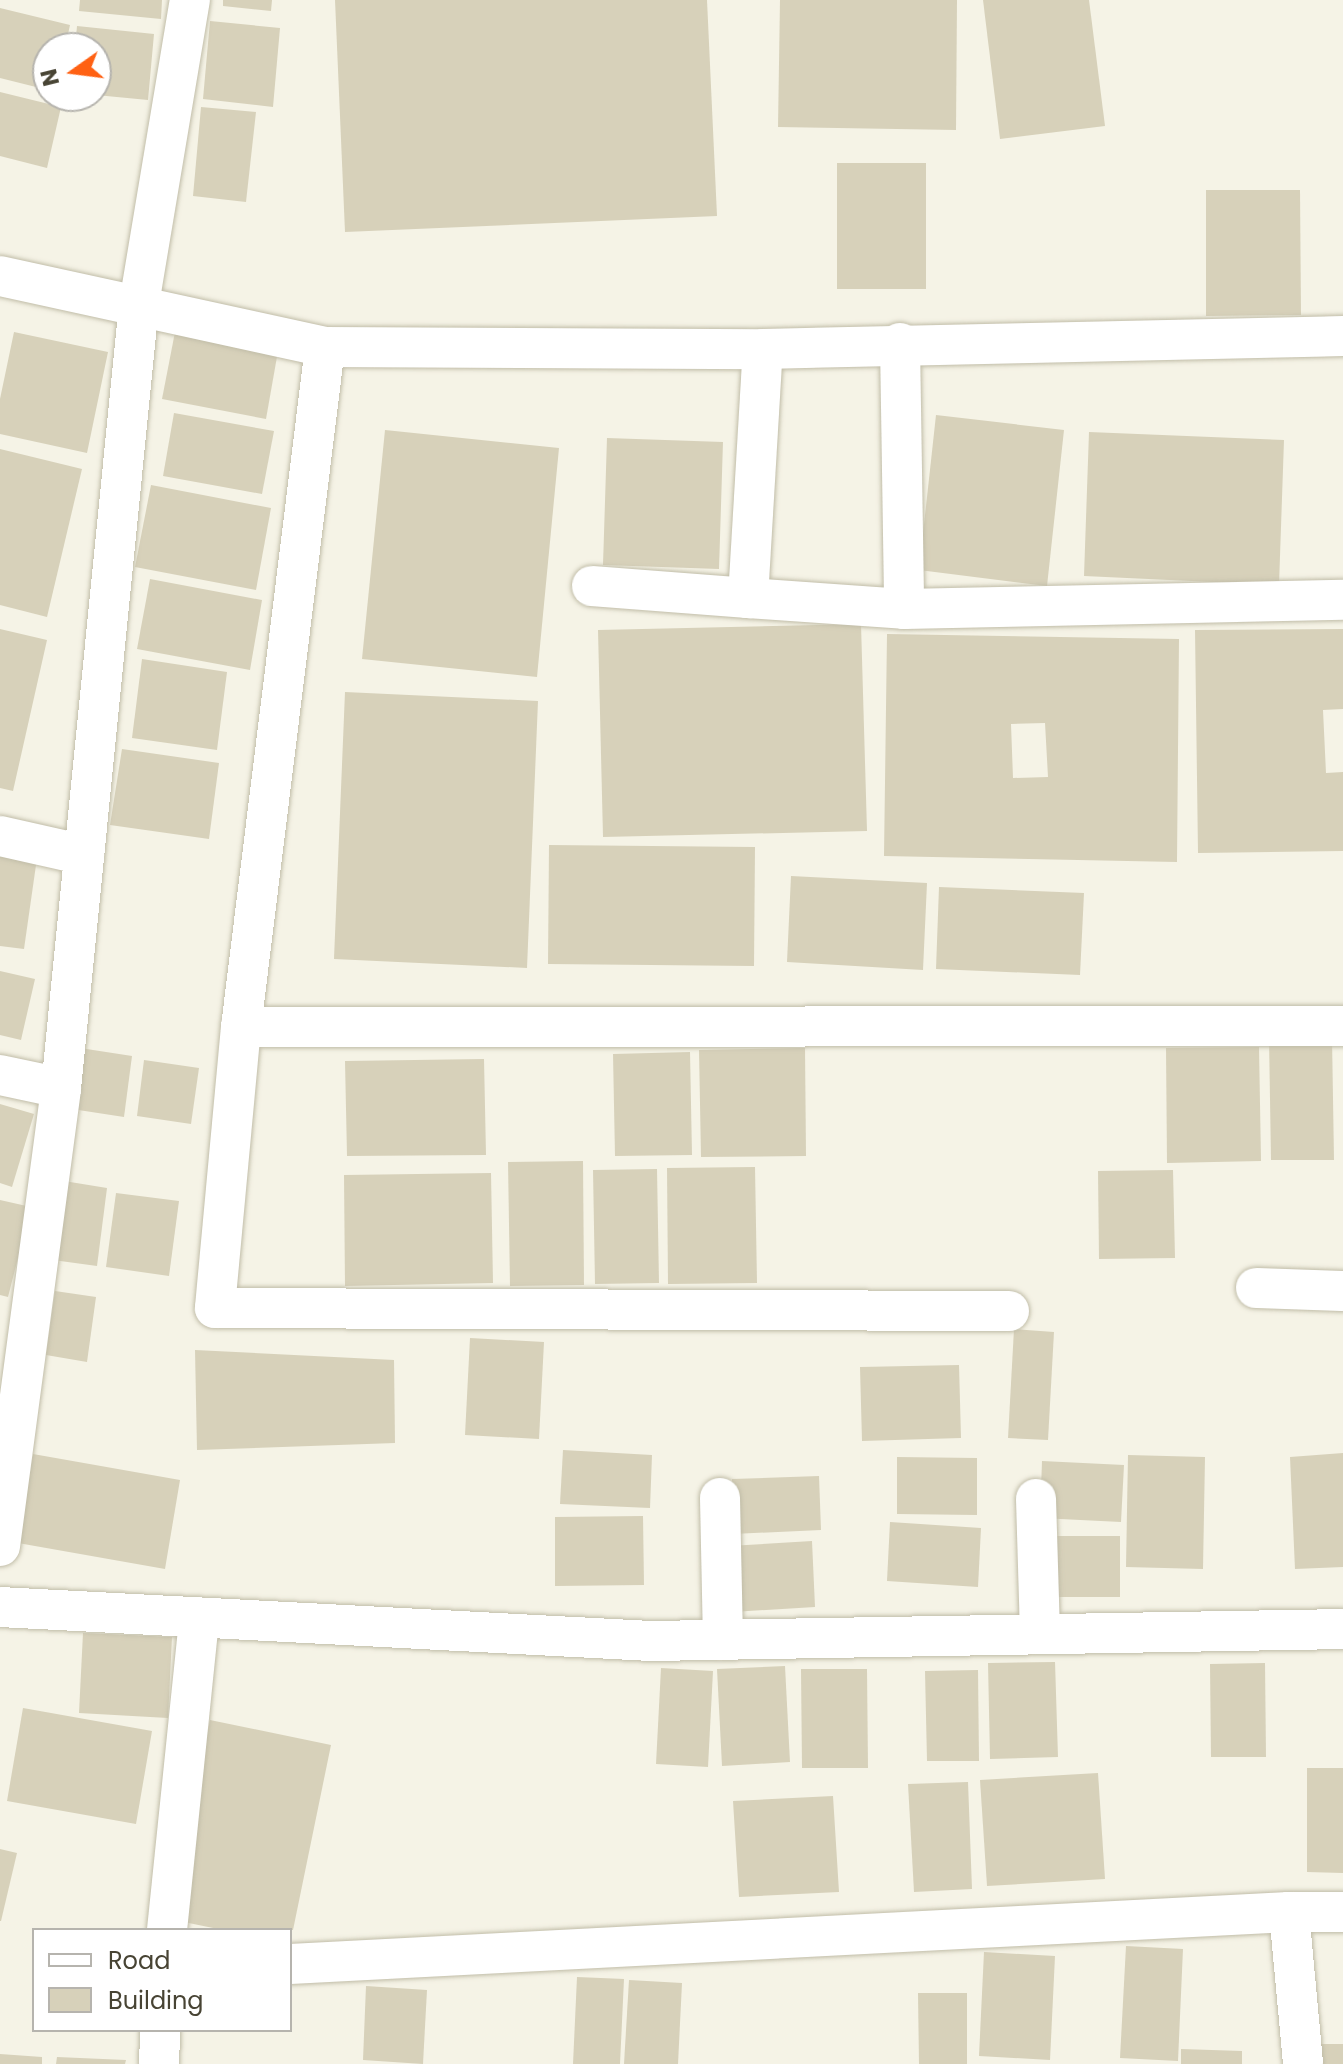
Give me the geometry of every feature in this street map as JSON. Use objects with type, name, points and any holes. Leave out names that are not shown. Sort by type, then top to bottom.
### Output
[{"type":"street","points":[[0,1546],[13,1332],[61,1088],[139,304],[190,0]]},
{"type":"street","points":[[0,276],[325,347],[763,349],[900,343],[1343,336]]},
{"type":"street","points":[[900,343],[904,609]]},
{"type":"street","points":[[325,347],[241,1027],[215,1308],[1009,1311]]},
{"type":"street","points":[[748,598],[763,349]]},
{"type":"street","points":[[592,586],[904,609],[1343,600]]},
{"type":"street","points":[[0,836],[84,855]]},
{"type":"street","points":[[241,1027],[1343,1026]]},
{"type":"street","points":[[0,1075],[61,1088]]},
{"type":"street","points":[[1256,1288],[1343,1291]]},
{"type":"street","points":[[720,1498],[723,1640]]},
{"type":"street","points":[[1036,1499],[1040,1634]]},
{"type":"street","points":[[0,1607],[652,1641],[1343,1629]]},
{"type":"street","points":[[167,1928],[199,1618]]},
{"type":"street","points":[[292,1964],[1289,1912],[1343,1912]]},
{"type":"street","points":[[1289,1912],[1303,2064]]},
{"type":"street","points":[[159,2064],[160,2032]]},
{"type":"building","points":[[80,0],[162,0],[161,19],[79,11]]},
{"type":"building","points":[[223,0],[272,0],[271,11],[223,6]]},
{"type":"building","points":[[335,0],[707,0],[717,216],[345,232]]},
{"type":"building","points":[[780,0],[957,0],[956,130],[778,127]]},
{"type":"building","points":[[983,0],[1089,0],[1105,126],[1000,139]]},
{"type":"building","points":[[0,8],[70,25],[68,32],[32,32],[32,86],[0,78]]},
{"type":"building","points":[[210,21],[280,28],[273,107],[203,99]]},
{"type":"building","points":[[77,26],[154,34],[148,100],[112,97],[112,32],[76,32]]},
{"type":"building","points":[[0,92],[32,100],[32,112],[60,112],[47,168],[0,156]]},
{"type":"building","points":[[201,107],[256,112],[246,202],[193,196]]},
{"type":"building","points":[[837,163],[926,163],[926,289],[837,289]]},
{"type":"building","points":[[1206,190],[1300,190],[1301,315],[1206,316]]},
{"type":"building","points":[[14,332],[108,352],[87,453],[0,434],[0,399]]},
{"type":"building","points":[[175,332],[278,351],[266,419],[162,399]]},
{"type":"building","points":[[174,413],[274,431],[262,494],[163,476]]},
{"type":"building","points":[[936,415],[1064,430],[1047,586],[919,570]]},
{"type":"building","points":[[385,430],[559,448],[537,677],[362,659]]},
{"type":"building","points":[[1089,432],[1284,440],[1279,585],[1084,576]]},
{"type":"building","points":[[607,438],[723,442],[719,569],[603,565]]},
{"type":"building","points":[[0,449],[82,469],[47,617],[0,605]]},
{"type":"building","points":[[151,485],[271,508],[256,590],[135,567]]},
{"type":"building","points":[[150,579],[262,600],[250,670],[137,649]]},
{"type":"building","points":[[861,624],[867,831],[603,837],[598,630]]},
{"type":"building","points":[[0,629],[47,640],[13,791],[0,788]]},
{"type":"building","points":[[1343,629],[1343,709],[1323,710],[1326,773],[1343,772],[1343,851],[1198,853],[1195,630]]},
{"type":"building","points":[[887,634],[1179,639],[1177,862],[884,856]],"holes":[[[1045,723],[1048,777],[1013,778],[1011,724]]]},
{"type":"building","points":[[142,659],[227,672],[217,750],[132,738]]},
{"type":"building","points":[[345,692],[538,701],[527,968],[334,959]]},
{"type":"building","points":[[122,749],[219,763],[209,839],[110,825]]},
{"type":"building","points":[[549,845],[755,847],[754,966],[548,964]]},
{"type":"building","points":[[0,852],[37,858],[24,949],[0,946]]},
{"type":"building","points":[[791,876],[927,883],[923,970],[787,962]]},
{"type":"building","points":[[939,887],[1084,893],[1080,975],[936,969]]},
{"type":"building","points":[[0,971],[35,979],[21,1040],[0,1035]]},
{"type":"building","points":[[1332,1037],[1334,1160],[1271,1160],[1269,1038]]},
{"type":"building","points":[[1259,1047],[1261,1161],[1167,1163],[1166,1048]]},
{"type":"building","points":[[80,1048],[132,1056],[124,1117],[72,1109]]},
{"type":"building","points":[[805,1048],[806,1156],[701,1157],[699,1050]]},
{"type":"building","points":[[690,1052],[692,1155],[615,1156],[613,1054]]},
{"type":"building","points":[[484,1059],[486,1155],[347,1156],[345,1061]]},
{"type":"building","points":[[144,1060],[199,1068],[191,1124],[137,1116]]},
{"type":"building","points":[[0,1104],[34,1114],[12,1187],[0,1183]]},
{"type":"building","points":[[583,1161],[584,1285],[510,1286],[508,1162]]},
{"type":"building","points":[[755,1167],[757,1283],[668,1284],[667,1168]]},
{"type":"building","points":[[657,1169],[659,1283],[595,1284],[593,1170]]},
{"type":"building","points":[[1173,1170],[1175,1258],[1099,1259],[1098,1171]]},
{"type":"building","points":[[491,1173],[493,1283],[345,1286],[344,1175]]},
{"type":"building","points":[[64,1181],[107,1188],[97,1266],[53,1260]]},
{"type":"building","points":[[116,1193],[179,1201],[169,1276],[106,1267]]},
{"type":"building","points":[[0,1200],[31,1207],[8,1297],[0,1295]]},
{"type":"building","points":[[55,1291],[96,1297],[87,1362],[46,1355]]},
{"type":"building","points":[[1014,1329],[1054,1332],[1048,1440],[1008,1438]]},
{"type":"building","points":[[470,1338],[544,1342],[539,1439],[465,1435]]},
{"type":"building","points":[[195,1350],[394,1360],[395,1443],[197,1450]]},
{"type":"building","points":[[959,1365],[961,1438],[862,1441],[860,1367]]},
{"type":"building","points":[[563,1450],[652,1455],[650,1508],[560,1504]]},
{"type":"building","points":[[1343,1453],[1343,1567],[1295,1569],[1290,1457]]},
{"type":"building","points":[[33,1454],[180,1480],[165,1569],[18,1543]]},
{"type":"building","points":[[1128,1455],[1205,1457],[1203,1569],[1126,1567]]},
{"type":"building","points":[[897,1457],[977,1458],[977,1515],[897,1514]]},
{"type":"building","points":[[1042,1461],[1124,1465],[1121,1522],[1040,1518]]},
{"type":"building","points":[[819,1476],[821,1530],[733,1534],[732,1479]]},
{"type":"building","points":[[643,1516],[644,1585],[555,1586],[555,1517]]},
{"type":"building","points":[[890,1522],[981,1528],[978,1587],[887,1581]]},
{"type":"building","points":[[1047,1536],[1120,1536],[1120,1597],[1047,1597]]},
{"type":"building","points":[[812,1541],[815,1607],[732,1612],[729,1546]]},
{"type":"building","points":[[83,1633],[172,1637],[168,1718],[79,1713]]},
{"type":"building","points":[[1055,1662],[1058,1757],[990,1759],[988,1663]]},
{"type":"building","points":[[1265,1663],[1266,1757],[1211,1757],[1210,1664]]},
{"type":"building","points":[[785,1666],[790,1762],[722,1766],[717,1669]]},
{"type":"building","points":[[661,1668],[713,1671],[708,1767],[656,1764]]},
{"type":"building","points":[[801,1669],[867,1669],[868,1768],[802,1768]]},
{"type":"building","points":[[978,1670],[979,1761],[927,1761],[925,1671]]},
{"type":"building","points":[[23,1708],[152,1731],[136,1824],[7,1801]]},
{"type":"building","points":[[210,1720],[331,1745],[293,1930],[213,1928],[169,1919]]},
{"type":"building","points":[[1307,1768],[1343,1768],[1343,1873],[1307,1872]]},
{"type":"building","points":[[1098,1773],[1105,1879],[987,1886],[980,1780]]},
{"type":"building","points":[[968,1782],[972,1889],[914,1892],[908,1784]]},
{"type":"building","points":[[833,1796],[839,1892],[739,1897],[733,1801]]},
{"type":"building","points":[[0,1849],[17,1853],[1,1921],[0,1921]]},
{"type":"building","points":[[1126,1946],[1183,1949],[1178,2061],[1120,2058]]},
{"type":"building","points":[[984,1952],[1055,1956],[1050,2060],[979,2056]]},
{"type":"building","points":[[577,1977],[624,1979],[620,2064],[573,2064]]},
{"type":"building","points":[[629,1980],[682,1983],[678,2064],[624,2064]]},
{"type":"building","points":[[366,1986],[427,1990],[423,2064],[363,2060]]},
{"type":"building","points":[[918,1993],[967,1993],[967,2064],[919,2064]]},
{"type":"building","points":[[1316,2044],[1343,2044],[1343,2064],[1317,2064]]},
{"type":"building","points":[[1181,2049],[1242,2051],[1242,2064],[1181,2064]]},
{"type":"building","points":[[0,2054],[42,2057],[42,2064],[0,2064]]},
{"type":"building","points":[[57,2057],[126,2060],[125,2064],[56,2064]]}]
